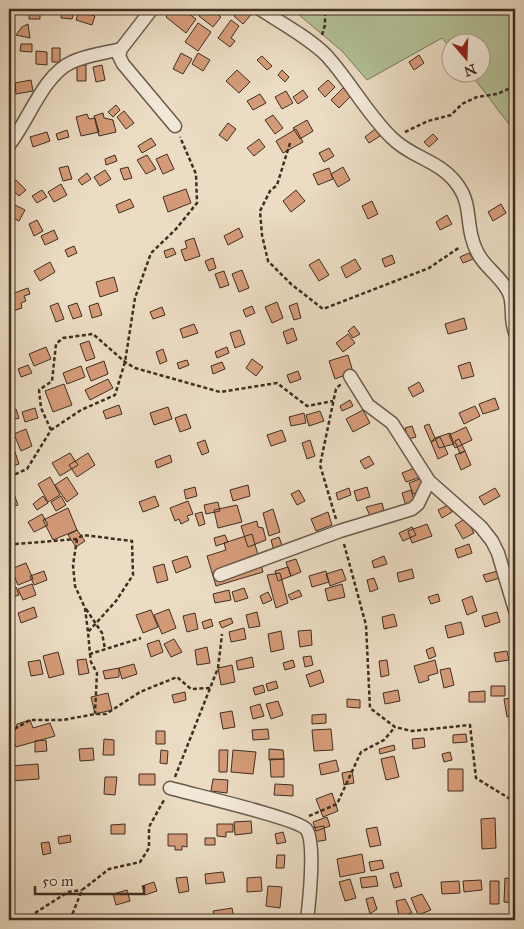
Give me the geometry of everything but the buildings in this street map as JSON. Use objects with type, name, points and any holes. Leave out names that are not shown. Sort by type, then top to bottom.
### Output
[{"type":"street","points":[[152,9],[121,49],[120,56],[123,64],[175,126]]},
{"type":"street","points":[[260,9],[318,48],[392,138],[437,164],[449,174],[460,188],[467,204],[472,238],[486,267],[508,290],[515,332]]},
{"type":"street","points":[[9,145],[21,130],[50,79],[60,69],[73,61],[121,49]]},
{"type":"street","points":[[350,376],[368,405],[392,423],[429,481],[481,527],[492,541],[498,553],[515,610]]},
{"type":"street","points":[[220,575],[340,531],[412,509],[418,504],[429,481]]},
{"type":"street","points":[[170,788],[285,819],[305,829],[309,836],[311,880],[307,920]]},
{"type":"path","points":[[318,48],[325,25],[325,9]]},
{"type":"path","points":[[392,138],[428,121],[451,116],[462,104],[477,97],[497,94],[515,86]]},
{"type":"path","points":[[9,476],[26,469],[51,430],[81,410],[115,395],[125,362],[135,298],[151,253],[176,229],[197,203],[196,174],[175,126]]},
{"type":"path","points":[[290,143],[277,185],[270,191],[260,211],[262,235],[268,261],[291,284],[323,309],[429,268],[472,238]]},
{"type":"path","points":[[51,430],[41,408],[39,390],[52,381],[56,344],[63,338],[93,334],[125,362],[136,368],[220,392],[277,383],[307,406],[333,401]]},
{"type":"path","points":[[350,376],[336,389],[320,465],[349,558],[366,625],[370,708],[395,727],[412,731],[470,724],[476,778],[515,802]]},
{"type":"path","points":[[9,541],[16,544],[77,539],[83,535],[132,541],[133,575],[116,602],[88,632]]},
{"type":"path","points":[[77,539],[73,565],[75,586],[85,608],[102,633],[105,650]]},
{"type":"path","points":[[85,608],[91,662],[97,673],[95,714]]},
{"type":"path","points":[[90,654],[142,638]]},
{"type":"path","points":[[9,646],[14,660],[9,674]]},
{"type":"path","points":[[9,732],[30,720],[63,720],[95,714],[106,714],[140,692],[177,676],[191,689],[210,688]]},
{"type":"path","points":[[305,829],[308,816],[337,804],[361,752],[384,740],[395,727]]},
{"type":"path","points":[[24,920],[68,892],[82,890]]},
{"type":"green space","points":[[292,9],[515,9],[515,132],[477,82],[492,82],[492,32],[442,32],[442,38],[367,80],[342,51]]}]
